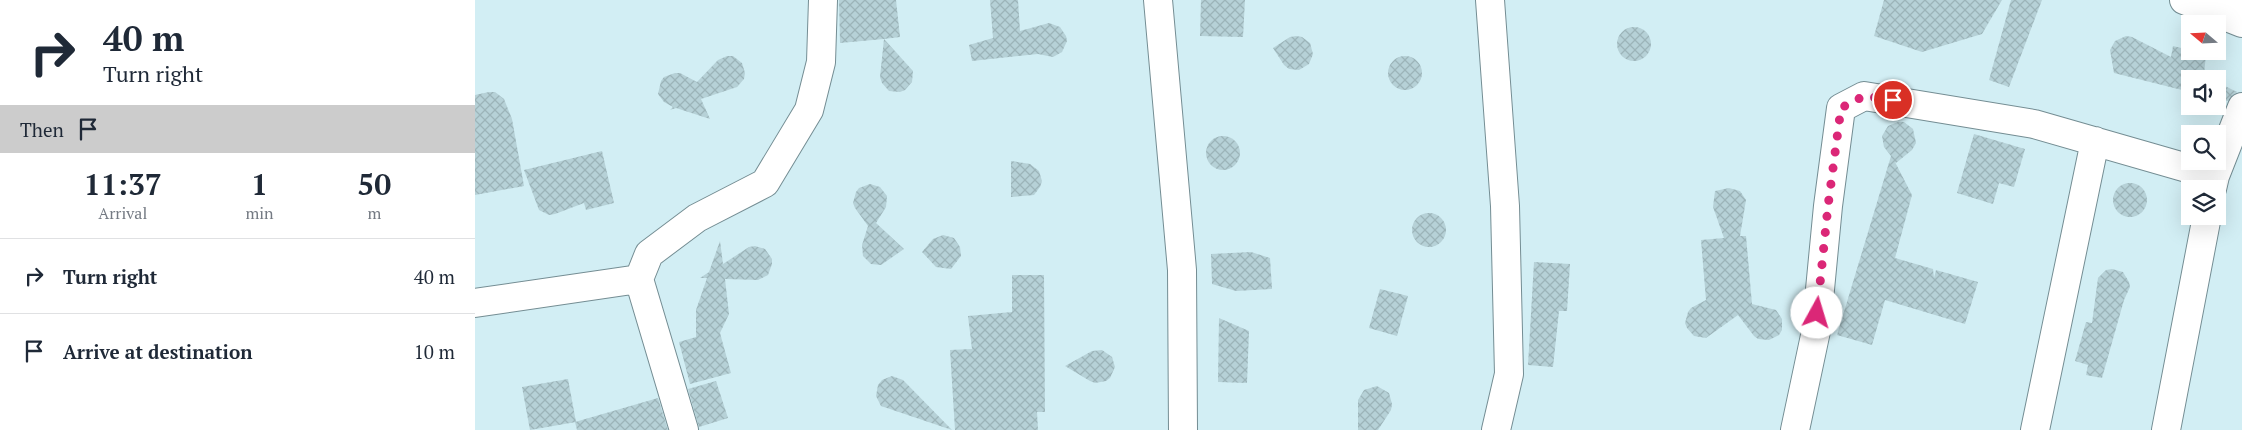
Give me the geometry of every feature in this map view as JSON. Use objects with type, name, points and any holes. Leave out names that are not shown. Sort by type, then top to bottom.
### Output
[{"type":"street","points":[[683,430],[639,279],[649,254],[697,218],[765,183],[809,110],[821,62],[823,0]]},
{"type":"street","points":[[1158,0],[1182,270],[1183,430]]},
{"type":"street","points":[[1490,0],[1505,206],[1509,374],[1496,430]]},
{"type":"street","points":[[2185,0],[2242,22]]},
{"type":"street","points":[[1795,430],[1816,331],[1828,206],[1841,108],[1864,96],[2033,124],[2095,141],[2206,180]]},
{"type":"street","points":[[2215,180],[2242,106]]},
{"type":"street","points":[[2035,430],[2095,141]]},
{"type":"street","points":[[2166,430],[2205,225]]},
{"type":"street","points":[[475,303],[639,279]]},
{"type":"lane","points":[[2231,0],[2242,22]]},
{"type":"building","points":[[839,0],[896,0],[900,37],[840,43]]},
{"type":"building","points":[[990,0],[1018,0],[1020,31],[1049,23],[1060,27],[1067,41],[1062,52],[1053,57],[1038,54],[972,61],[969,45],[993,38]]},
{"type":"building","points":[[1201,0],[1245,0],[1243,37],[1200,36]]},
{"type":"building","points":[[1884,0],[2002,0],[1982,34],[1922,52],[1874,36]]},
{"type":"building","points":[[2011,0],[2042,0],[2009,87],[1989,80]]},
{"type":"building","points":[[1634,27],[1646,32],[1651,44],[1646,56],[1634,61],[1622,56],[1617,44],[1622,32]]},
{"type":"building","points":[[2126,36],[2132,37],[2171,57],[2173,46],[2181,48],[2181,60],[2205,60],[2204,70],[2181,70],[2181,90],[2114,73],[2110,50],[2115,41]]},
{"type":"building","points":[[1290,37],[1302,37],[1310,43],[1313,54],[1309,64],[1299,70],[1289,69],[1284,65],[1273,48]]},
{"type":"building","points":[[884,39],[913,71],[912,82],[905,90],[900,92],[889,91],[882,83],[880,77]]},
{"type":"building","points":[[727,56],[733,56],[742,63],[745,73],[744,79],[737,87],[701,99],[710,119],[676,108],[670,110],[673,107],[664,102],[658,94],[664,77],[680,73],[697,82],[718,60]]},
{"type":"building","points":[[1405,56],[1417,61],[1422,73],[1417,85],[1405,90],[1393,85],[1388,73],[1393,61]]},
{"type":"building","points":[[2226,86],[2237,92],[2228,101],[2226,100]]},
{"type":"building","points":[[495,92],[504,99],[512,119],[524,186],[475,195],[475,95]]},
{"type":"building","points":[[1904,122],[1913,129],[1916,143],[1912,150],[1895,162],[1912,195],[1895,258],[1933,269],[1934,278],[1936,270],[1978,282],[1965,324],[1885,300],[1872,345],[1837,335],[1891,156],[1884,147],[1882,136],[1888,126]]},
{"type":"building","points":[[1974,134],[2025,149],[2014,187],[1999,183],[1993,204],[1957,193]]},
{"type":"building","points":[[1223,136],[1235,141],[1240,153],[1235,165],[1223,170],[1211,165],[1206,153],[1211,141]]},
{"type":"building","points":[[602,151],[614,203],[586,210],[584,203],[549,215],[539,210],[524,170]]},
{"type":"building","points":[[1011,161],[1030,164],[1039,171],[1042,181],[1034,195],[1011,197]]},
{"type":"building","points":[[2130,183],[2142,188],[2147,200],[2142,212],[2130,217],[2118,212],[2113,200],[2118,188]]},
{"type":"building","points":[[870,184],[880,187],[887,196],[886,207],[876,223],[904,249],[881,265],[871,264],[863,256],[862,245],[868,226],[853,203],[859,188]]},
{"type":"building","points":[[1729,188],[1740,191],[1746,200],[1740,236],[1746,236],[1752,304],[1776,310],[1782,319],[1782,330],[1779,335],[1769,340],[1758,339],[1754,336],[1738,315],[1706,338],[1694,336],[1685,323],[1691,308],[1706,300],[1701,240],[1724,238],[1713,207],[1715,191]]},
{"type":"building","points":[[1429,213],[1436,214],[1441,218],[1445,223],[1445,237],[1441,242],[1436,246],[1429,247],[1422,246],[1417,242],[1413,237],[1412,230],[1413,223],[1417,218],[1422,214]]},
{"type":"building","points":[[943,235],[954,238],[960,247],[961,256],[951,269],[936,267],[922,252],[933,239]]},
{"type":"building","points":[[720,241],[723,264],[749,247],[755,246],[765,249],[772,259],[772,264],[768,275],[758,280],[725,279],[729,314],[720,333],[731,373],[690,384],[679,342],[696,337],[696,310],[707,278],[700,278],[709,272]]},
{"type":"building","points":[[1251,252],[1270,258],[1272,289],[1236,291],[1212,284],[1211,254]]},
{"type":"building","points":[[1534,262],[1570,264],[1567,311],[1559,311],[1553,367],[1528,365]]},
{"type":"building","points":[[2112,269],[2123,272],[2130,287],[2124,300],[2102,378],[2086,375],[2088,365],[2075,361],[2086,322],[2092,323],[2098,278],[2106,270]]},
{"type":"building","points":[[1012,275],[1044,275],[1045,412],[1037,412],[1038,430],[955,430],[950,350],[972,349],[968,316],[1012,312]]},
{"type":"building","points":[[1380,289],[1408,296],[1397,336],[1369,328]]},
{"type":"building","points":[[1219,318],[1249,331],[1247,383],[1218,382]]},
{"type":"building","points":[[1102,350],[1112,357],[1115,367],[1110,378],[1106,381],[1095,383],[1065,366],[1092,351]]},
{"type":"building","points":[[892,376],[903,380],[952,430],[881,406],[876,396],[878,385],[882,380]]},
{"type":"building","points":[[568,379],[576,422],[530,430],[522,387]]},
{"type":"building","points":[[716,381],[728,418],[699,427],[688,389]]},
{"type":"building","points":[[1377,386],[1389,393],[1392,404],[1391,410],[1378,430],[1358,430],[1358,400],[1364,390]]},
{"type":"building","points":[[658,398],[668,430],[577,430],[575,422]]},
{"type":"route","points":[[1817,313],[1828,206],[1841,108],[1864,96],[1893,100]]}]
